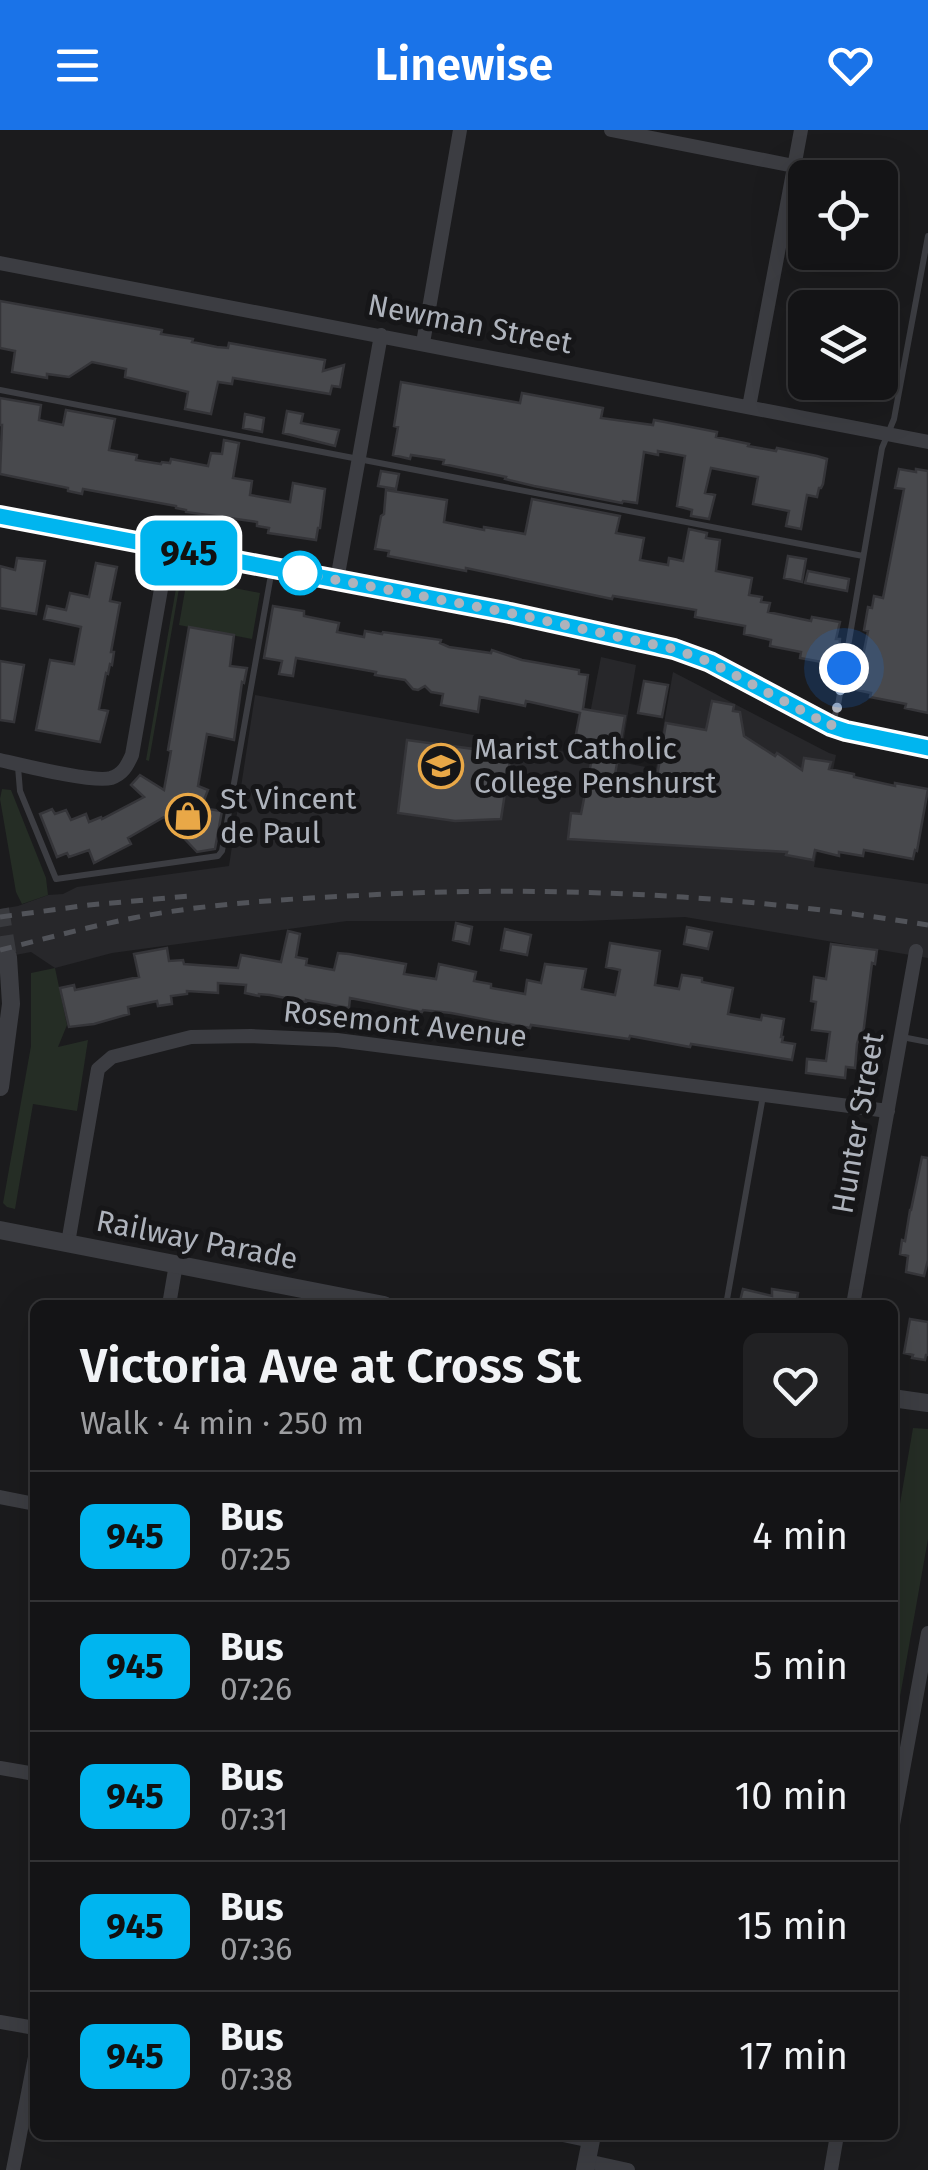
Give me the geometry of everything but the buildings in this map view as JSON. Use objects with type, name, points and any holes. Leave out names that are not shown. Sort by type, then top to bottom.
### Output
[{"type":"street","points":[[423,343],[460,130]]},
{"type":"street","points":[[611,130],[788,165]]},
{"type":"street","points":[[795,160],[801,130]]},
{"type":"street","points":[[749,407],[788,198]]},
{"type":"street","name":"Newman Street","points":[[0,263],[928,442]]},
{"type":"street","points":[[337,580],[381,335]]},
{"type":"street","points":[[0,516],[510,613],[674,649],[710,662],[831,726],[928,748]]},
{"type":"street","points":[[0,760],[97,779],[114,777],[125,769],[132,755],[168,549]]},
{"type":"street","name":"Hunter Street","points":[[854,1300],[916,951]]},
{"type":"street","points":[[0,1087],[11,1004],[8,956]]},
{"type":"street","name":"Rosemont Avenue","points":[[68,1243],[98,1069],[112,1057],[181,1038],[347,1040],[888,1111]]},
{"type":"street","name":"Railway Parade","points":[[0,1230],[359,1300]]},
{"type":"street","points":[[169,1300],[176,1264]]},
{"type":"street","points":[[898,1399],[928,1403]]},
{"type":"street","points":[[0,1497],[30,1503]]},
{"type":"street","points":[[898,1797],[928,1633]]},
{"type":"street","points":[[0,1768],[30,1773]]},
{"type":"street","points":[[0,2022],[30,2027]]},
{"type":"street","points":[[13,2170],[30,2083]]},
{"type":"street","points":[[592,2140],[586,2166],[628,2170]]},
{"type":"street","points":[[831,2170],[837,2140]]},
{"type":"lane","points":[[831,726],[838,705],[882,448],[894,419],[928,236]]},
{"type":"lane","points":[[0,390],[862,556]]},
{"type":"lane","points":[[18,764],[20,791],[56,879],[218,856],[222,852],[272,568]]},
{"type":"lane","points":[[902,1037],[928,1042]]},
{"type":"lane","points":[[727,1300],[763,1096]]},
{"type":"shaded area","points":[[181,577],[149,761],[146,760]]},
{"type":"shaded area","points":[[187,579],[260,593],[252,639],[179,625]]},
{"type":"shaded area","name":"Marist Catholic College Penshurst","points":[[601,657],[636,665],[620,762],[656,769],[673,672],[836,755],[814,867],[928,884],[928,958],[685,917],[347,921],[112,953],[55,968],[31,952],[0,958],[0,909],[77,887],[229,866],[255,695],[582,755]]},
{"type":"shaded area","points":[[2,789],[11,790],[46,878],[48,895],[22,904],[16,892],[0,799]]},
{"type":"shaded area","points":[[55,968],[67,1025],[58,1047],[88,1040],[77,1111],[33,1104],[15,1209],[3,1203],[31,1046],[31,973]]},
{"type":"shaded area","points":[[913,1428],[928,1429],[928,1539],[898,1708],[898,1515]]},
{"type":"tunnel","points":[[0,909],[8,957]]},
{"type":"railway","points":[[0,950],[116,922],[191,909],[438,892],[649,895],[788,906],[928,925]]},
{"type":"railway","points":[[0,917],[190,896]]},
{"type":"bus line","name":"945","points":[[0,516],[510,613],[674,649],[710,662],[831,726],[928,748]]},
{"type":"place","name":"Marist Catholic College Penshurst","points":[[441,766]]},
{"type":"place","name":"St Vincent de Paul","points":[[188,816]]},
{"type":"route","points":[[300,573],[674,649],[710,662],[831,726],[844,668]]}]
